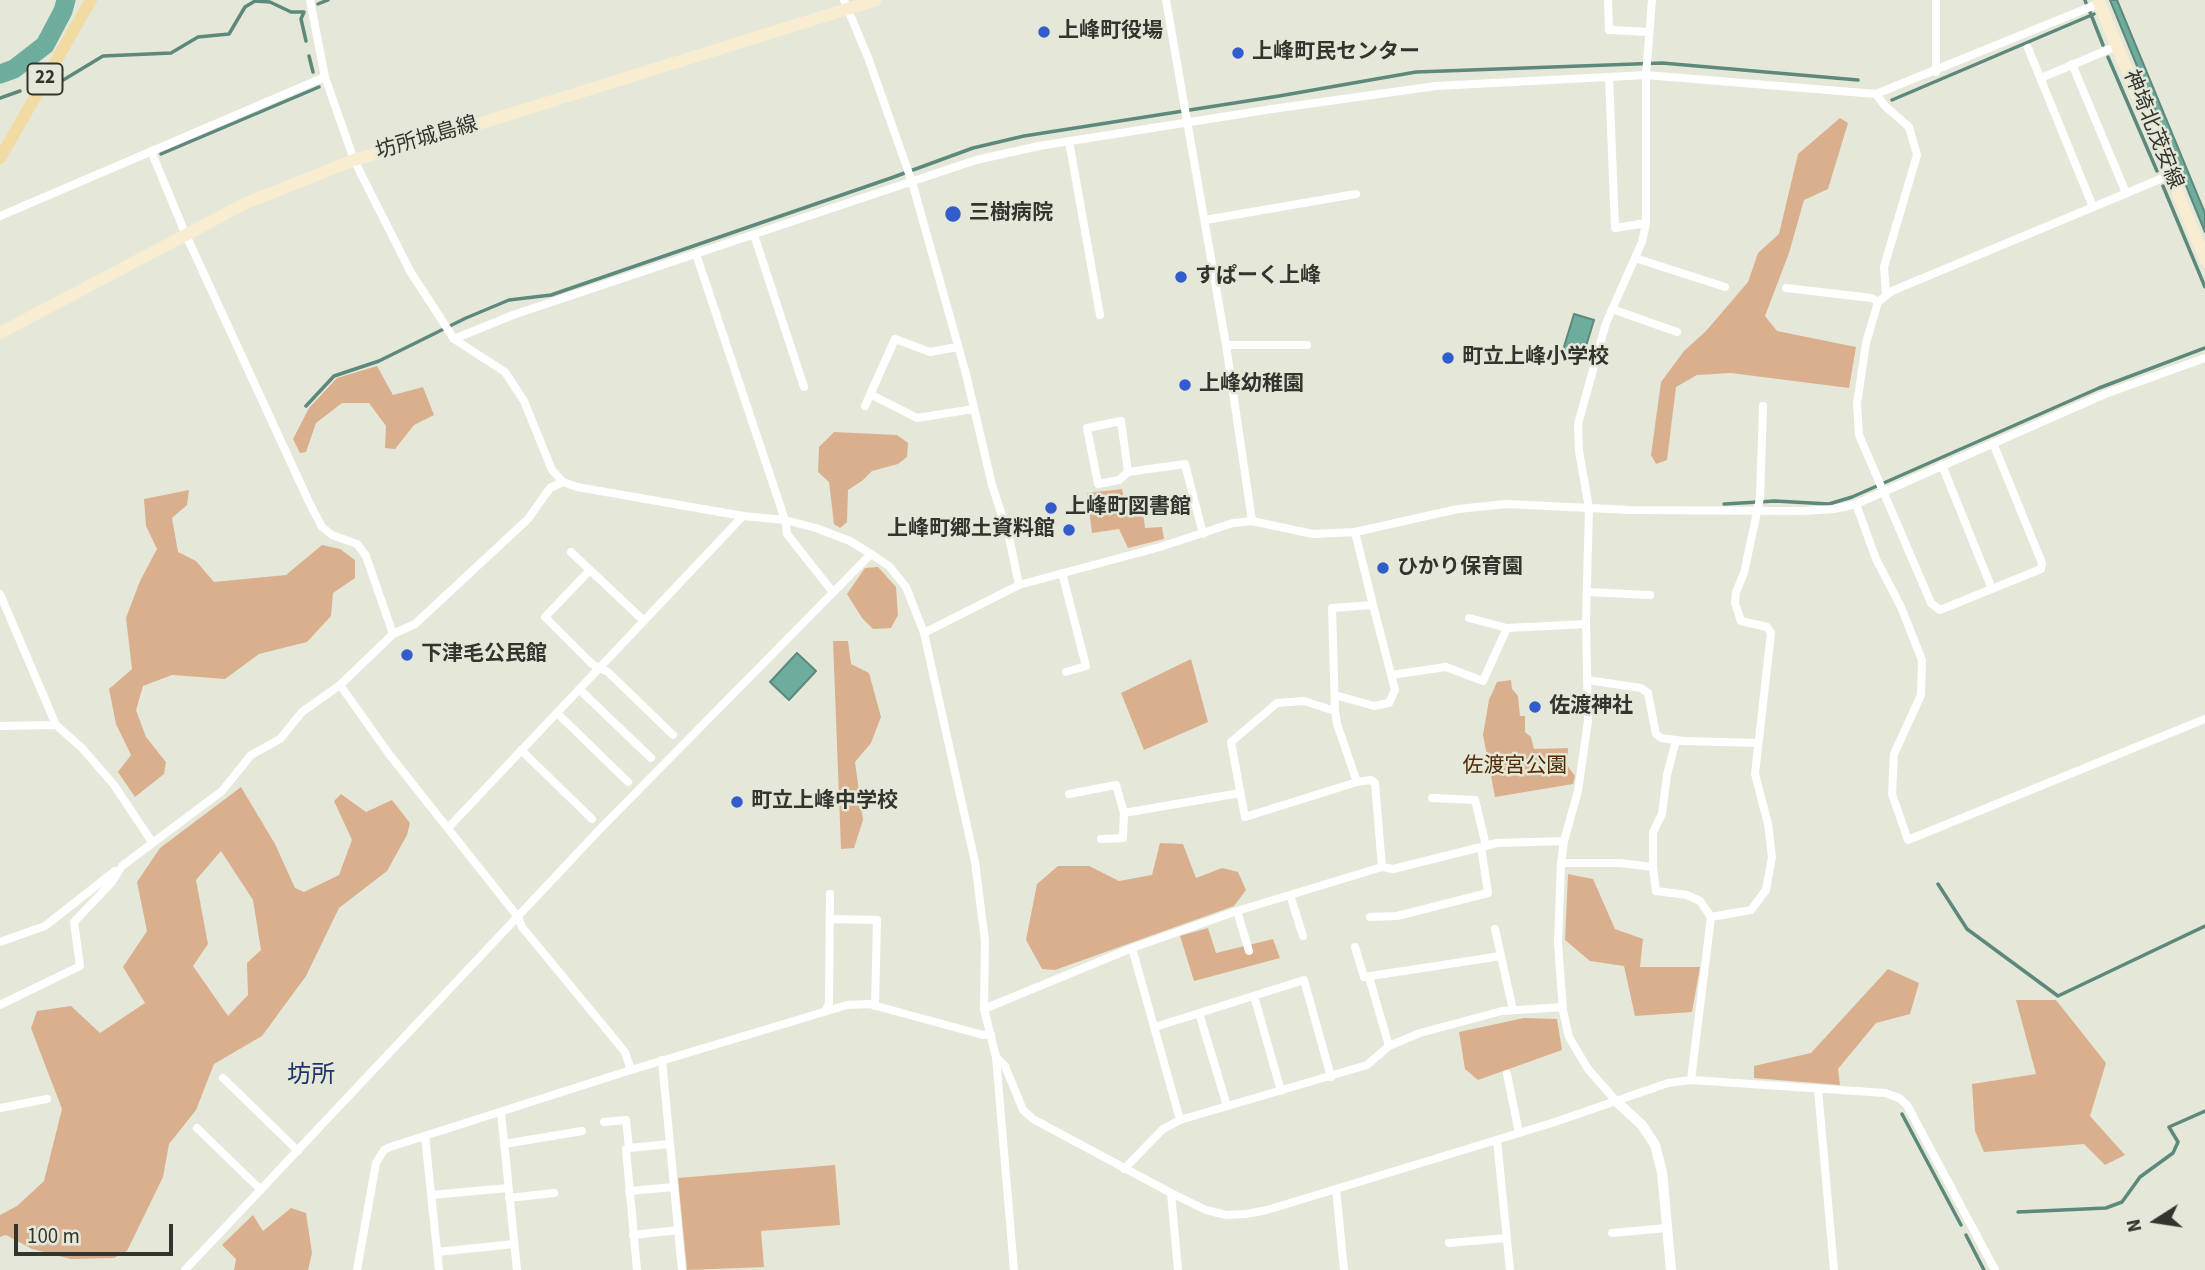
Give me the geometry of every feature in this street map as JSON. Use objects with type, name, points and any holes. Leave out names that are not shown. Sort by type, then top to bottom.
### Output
[{"type":"main road","name":"22","points":[[0,158],[91,0]]},
{"type":"main road","name":"坊所城島線","points":[[0,333],[246,203],[354,160],[488,121],[846,4],[876,0]]},
{"type":"main road","name":"神埼北茂安線","points":[[2099,2],[2205,259]]},
{"type":"street","points":[[310,0],[325,77],[354,160],[410,271],[454,339],[505,372],[524,401],[552,470],[563,482],[577,487],[743,516],[785,520],[816,528],[850,541],[871,554],[889,566],[906,587],[925,633],[975,862],[985,941],[984,1009],[996,1057],[1014,1270]]},
{"type":"street","points":[[1166,0],[1226,345],[1252,521]]},
{"type":"street","points":[[1608,0],[1609,30],[1649,32]]},
{"type":"street","points":[[1652,0],[1646,75],[1646,223],[1642,242],[1605,323],[1578,424],[1578,451],[1589,508],[1586,624],[1588,722],[1578,791],[1564,841],[1561,863],[1558,943],[1563,1007],[1569,1037],[1588,1069],[1642,1125],[1655,1145],[1662,1172],[1671,1270]]},
{"type":"street","points":[[1936,0],[1936,72]]},
{"type":"street","points":[[454,339],[513,315],[976,160],[1187,115],[1436,86],[1646,75],[1876,94],[1936,72],[2099,2]]},
{"type":"street","points":[[846,4],[912,182],[992,485],[1009,537],[1019,585]]},
{"type":"street","points":[[2040,78],[2117,46]]},
{"type":"street","points":[[2028,48],[2094,207]]},
{"type":"street","points":[[2072,64],[2126,193]]},
{"type":"street","points":[[0,216],[325,77]]},
{"type":"street","points":[[1609,77],[1615,228],[1646,223]]},
{"type":"street","points":[[1876,94],[1885,106],[1909,127],[1917,155],[1884,267],[1886,294]]},
{"type":"street","points":[[1069,141],[1100,315]]},
{"type":"street","points":[[151,151],[186,235],[309,502],[322,527],[332,535],[357,544],[366,555],[393,634]]},
{"type":"street","points":[[1993,443],[2042,563],[2041,569],[1940,610],[1931,603],[1859,435],[1857,404],[1866,343],[1878,302],[1886,294],[2170,174]]},
{"type":"street","points":[[1205,220],[1356,194]]},
{"type":"street","points":[[754,234],[804,387]]},
{"type":"street","points":[[696,254],[785,520],[787,534],[832,591]]},
{"type":"street","points":[[1635,258],[1725,287]]},
{"type":"street","points":[[1786,288],[1878,302]]},
{"type":"street","points":[[1612,309],[1677,332]]},
{"type":"street","points":[[865,406],[895,339],[930,352],[957,347]]},
{"type":"street","points":[[1226,345],[1307,345]]},
{"type":"street","points":[[925,633],[1019,585],[1203,534],[1233,523],[1252,521],[1313,534],[1355,532],[1458,509],[1506,503],[1589,508],[1757,511],[1834,509],[1856,504],[2105,394],[2205,358]]},
{"type":"street","points":[[872,395],[917,418],[974,409]]},
{"type":"street","points":[[1711,917],[1751,910],[1766,890],[1772,857],[1768,824],[1755,774],[1770,633],[1767,627],[1741,621],[1735,603],[1760,498],[1763,406]]},
{"type":"street","points":[[1128,472],[1121,421],[1087,428],[1097,484],[1119,480],[1128,472],[1185,464],[1203,534]]},
{"type":"street","points":[[1942,466],[1992,589]]},
{"type":"street","points":[[0,942],[45,926],[222,791],[251,755],[280,739],[302,712],[340,685],[393,634],[415,624],[528,519],[550,488],[563,482]]},
{"type":"street","points":[[1856,504],[1876,559],[1901,607],[1922,660],[1921,695],[1895,754],[1892,794],[1908,840],[2205,719]]},
{"type":"street","points":[[448,828],[743,516]]},
{"type":"street","points":[[1335,695],[1374,706],[1389,703],[1395,690],[1355,532]]},
{"type":"street","points":[[571,552],[643,621]]},
{"type":"street","points":[[185,1270],[517,917],[871,554]]},
{"type":"street","points":[[590,570],[545,617],[592,664],[608,671],[673,735]]},
{"type":"street","points":[[1062,573],[1086,666],[1066,672]]},
{"type":"street","points":[[1587,592],[1650,595]]},
{"type":"street","points":[[0,594],[56,725],[82,748],[114,785],[152,842]]},
{"type":"street","points":[[1356,782],[1335,711],[1332,608],[1373,605]]},
{"type":"street","points":[[1469,618],[1507,628],[1586,624]]},
{"type":"street","points":[[1391,675],[1446,667],[1483,681],[1507,628]]},
{"type":"street","points":[[1587,680],[1642,688],[1648,693],[1656,734],[1661,738],[1758,743]]},
{"type":"street","points":[[340,685],[388,754],[517,917],[522,927],[625,1052],[631,1070]]},
{"type":"street","points":[[579,689],[651,758]]},
{"type":"street","points":[[1335,711],[1304,701],[1277,703],[1231,742],[1245,817],[1356,782],[1371,780],[1375,783],[1382,867]]},
{"type":"street","points":[[557,713],[628,782]]},
{"type":"street","points":[[0,726],[56,725]]},
{"type":"street","points":[[1676,740],[1667,775],[1662,814],[1653,832],[1653,867],[1656,891],[1687,895],[1700,901],[1711,917],[1691,1080]]},
{"type":"street","points":[[521,751],[592,818]]},
{"type":"street","points":[[1069,794],[1116,785],[1124,814],[1123,838],[1101,839]]},
{"type":"street","points":[[1124,814],[1240,793]]},
{"type":"street","points":[[1370,917],[1397,916],[1488,893],[1475,800],[1432,798]]},
{"type":"street","points":[[984,1009],[1132,948],[1237,911],[1382,867],[1393,869],[1497,843],[1564,841]]},
{"type":"street","points":[[1561,863],[1620,863],[1653,867]]},
{"type":"street","points":[[0,1005],[80,966],[74,922],[112,882],[122,866]]},
{"type":"street","points":[[826,1010],[830,894]]},
{"type":"street","points":[[1290,895],[1303,936]]},
{"type":"street","points":[[1237,911],[1249,951]]},
{"type":"street","points":[[830,919],[877,920],[875,1006]]},
{"type":"street","points":[[1495,929],[1513,1010]]},
{"type":"street","points":[[1355,947],[1364,977],[1501,956]]},
{"type":"street","points":[[1132,948],[1180,1120]]},
{"type":"street","points":[[1369,976],[1389,1046]]},
{"type":"street","points":[[1156,1027],[1304,980],[1331,1077]]},
{"type":"street","points":[[1254,996],[1280,1091]]},
{"type":"street","points":[[357,1270],[376,1163],[384,1150],[390,1147],[662,1060],[826,1010],[858,1003],[983,1035],[991,1034]]},
{"type":"street","points":[[1124,1169],[1163,1129],[1180,1120],[1367,1065],[1389,1046],[1420,1033],[1502,1011],[1563,1007]]},
{"type":"street","points":[[1199,1013],[1227,1106]]},
{"type":"street","points":[[996,1057],[1005,1066],[1023,1110],[1033,1119],[1171,1193],[1206,1210],[1226,1215],[1267,1210],[1617,1102],[1668,1083],[1691,1080],[1885,1093],[1899,1098],[1907,1105],[1995,1270]]},
{"type":"street","points":[[662,1060],[682,1270]]},
{"type":"street","points":[[1507,1074],[1519,1133]]},
{"type":"street","points":[[223,1078],[298,1151]]},
{"type":"street","points":[[1818,1089],[1834,1270]]},
{"type":"street","points":[[0,1108],[47,1099]]},
{"type":"street","points":[[501,1111],[517,1270]]},
{"type":"street","points":[[604,1122],[626,1120],[629,1191],[637,1270]]},
{"type":"street","points":[[197,1128],[261,1190]]},
{"type":"street","points":[[504,1144],[582,1131]]},
{"type":"street","points":[[425,1136],[439,1270]]},
{"type":"street","points":[[1497,1140],[1510,1270]]},
{"type":"street","points":[[629,1148],[670,1144]]},
{"type":"street","points":[[629,1191],[674,1186]]},
{"type":"street","points":[[431,1195],[508,1188]]},
{"type":"street","points":[[1335,1189],[1344,1270]]},
{"type":"street","points":[[509,1198],[554,1193]]},
{"type":"street","points":[[1171,1193],[1178,1270]]},
{"type":"street","points":[[1612,1233],[1667,1228]]},
{"type":"street","points":[[634,1235],[678,1230]]},
{"type":"street","points":[[1449,1243],[1507,1238]]},
{"type":"street","points":[[437,1252],[514,1244]]},
{"type":"green space","points":[[1840,118],[1848,123],[1828,189],[1804,200],[1789,253],[1765,316],[1777,331],[1856,347],[1849,388],[1731,373],[1697,375],[1676,387],[1667,460],[1656,464],[1651,455],[1661,382],[1684,351],[1706,331],[1748,282],[1758,253],[1779,234],[1798,154]]},
{"type":"green space","points":[[377,366],[393,395],[423,387],[434,415],[414,425],[395,449],[385,448],[386,426],[369,403],[342,403],[316,423],[306,452],[300,453],[293,439],[309,408],[337,378]]},
{"type":"green space","points":[[834,432],[897,435],[908,443],[907,457],[898,464],[872,471],[848,490],[847,522],[840,528],[834,524],[829,482],[818,472],[819,447]]},
{"type":"green space","points":[[1122,489],[1126,507],[1143,512],[1145,528],[1162,527],[1164,539],[1128,548],[1119,529],[1092,533],[1087,493]]},
{"type":"green space","points":[[189,490],[187,505],[172,518],[178,552],[196,561],[214,582],[286,575],[322,545],[340,549],[355,560],[355,578],[333,593],[331,616],[307,642],[259,654],[225,679],[172,675],[143,686],[136,710],[146,737],[166,762],[164,774],[135,797],[118,772],[131,755],[116,724],[109,689],[132,669],[126,618],[140,581],[157,549],[146,526],[144,499]]},
{"type":"green space","points":[[878,567],[896,587],[898,615],[891,628],[873,629],[862,618],[847,594],[865,568]]},
{"type":"green space","points":[[833,641],[848,641],[851,664],[869,673],[881,717],[871,743],[855,762],[863,820],[854,848],[841,849]]},
{"type":"green space","points":[[1191,659],[1208,722],[1144,750],[1121,693]]},
{"type":"green space","name":"佐渡宮公園","points":[[1511,680],[1512,689],[1518,696],[1520,716],[1525,716],[1525,732],[1531,737],[1534,749],[1568,748],[1567,765],[1575,776],[1573,784],[1495,797],[1483,735],[1489,700],[1497,682]]},
{"type":"green space","points":[[241,787],[275,844],[295,888],[304,892],[339,875],[352,840],[334,801],[341,794],[366,812],[392,800],[410,823],[407,835],[387,871],[339,908],[306,976],[262,1036],[214,1064],[196,1110],[169,1144],[163,1177],[127,1251],[114,1258],[71,1259],[32,1249],[6,1235],[0,1237],[0,1215],[17,1206],[44,1181],[62,1109],[31,1028],[37,1011],[71,1006],[100,1033],[145,1003],[123,967],[147,931],[137,882],[160,848]],"holes":[[[221,851],[253,900],[261,950],[247,963],[248,995],[228,1016],[193,966],[208,944],[196,880]]]},
{"type":"green space","points":[[1160,843],[1183,844],[1196,878],[1222,868],[1238,872],[1246,890],[1234,906],[1055,970],[1042,969],[1026,940],[1037,884],[1058,866],[1089,866],[1119,881],[1152,875]]},
{"type":"green space","points":[[1568,874],[1593,879],[1615,929],[1643,939],[1640,967],[1700,967],[1692,1012],[1635,1016],[1624,966],[1590,961],[1565,940]]},
{"type":"green space","points":[[1208,928],[1216,953],[1273,939],[1280,958],[1194,981],[1180,936]]},
{"type":"green space","points":[[1888,969],[1919,983],[1910,1014],[1876,1023],[1838,1069],[1840,1085],[1754,1078],[1754,1066],[1811,1053]]},
{"type":"green space","points":[[2016,1000],[2056,1000],[2106,1063],[2090,1116],[2125,1155],[2105,1165],[2084,1144],[1984,1152],[1975,1131],[1972,1084],[2036,1074]]},
{"type":"green space","points":[[1524,1018],[1557,1019],[1562,1050],[1478,1080],[1465,1069],[1459,1032]]},
{"type":"green space","points":[[835,1165],[840,1225],[761,1231],[764,1267],[687,1270],[678,1178]]},
{"type":"green space","points":[[291,1208],[306,1213],[312,1253],[308,1270],[234,1270],[236,1259],[222,1245],[253,1215],[263,1231]]},
{"type":"water","points":[[2110,0],[2117,0],[2205,213],[2205,232]]},
{"type":"water","points":[[1574,314],[1594,320],[1583,356],[1563,350]]},
{"type":"water","points":[[797,653],[816,671],[789,700],[770,682]]},
{"type":"waterway","points":[[0,74],[14,69],[45,45],[66,0]]},
{"type":"waterway","points":[[318,4],[328,0]]},
{"type":"waterway","points":[[55,85],[103,56],[171,53],[198,37],[229,34],[245,7],[255,1],[270,2],[291,12],[304,12],[301,19],[306,41]]},
{"type":"waterway","points":[[2090,12],[2103,45]]},
{"type":"waterway","points":[[1892,100],[2094,14]]},
{"type":"waterway","points":[[309,56],[313,72]]},
{"type":"waterway","points":[[2108,57],[2157,171]]},
{"type":"waterway","points":[[306,406],[334,376],[379,361],[509,300],[551,295],[973,148],[1024,136],[1416,72],[1662,63],[1858,80]]},
{"type":"waterway","points":[[161,154],[319,87]]},
{"type":"waterway","points":[[0,98],[20,91]]},
{"type":"waterway","points":[[2163,186],[2205,287]]},
{"type":"waterway","points":[[1724,504],[1775,501],[1829,504],[1852,497],[2099,388],[2205,348]]},
{"type":"waterway","points":[[1938,884],[1967,929],[2058,996],[2205,926]]},
{"type":"waterway","points":[[2018,1212],[2106,1208],[2122,1202],[2140,1177],[2173,1153],[2178,1142],[2169,1127],[2205,1111]]},
{"type":"waterway","points":[[1902,1114],[1961,1225]]},
{"type":"waterway","points":[[1966,1235],[1984,1270]]},
{"type":"place","name":"上峰町役場","points":[[1044,32]]},
{"type":"place","name":"上峰町民センター","points":[[1238,53]]},
{"type":"place","name":"三樹病院","points":[[953,214]]},
{"type":"place","name":"すぱーく上峰","points":[[1181,277]]},
{"type":"place","name":"町立上峰小学校","points":[[1448,358]]},
{"type":"place","name":"上峰幼稚園","points":[[1185,385]]},
{"type":"place","name":"上峰町図書館","points":[[1051,508]]},
{"type":"place","name":"上峰町郷土資料館","points":[[1069,530]]},
{"type":"place","name":"ひかり保育園","points":[[1383,568]]},
{"type":"place","name":"下津毛公民館","points":[[407,655]]},
{"type":"place","name":"佐渡神社","points":[[1535,707]]},
{"type":"place","name":"町立上峰中学校","points":[[737,802]]},
{"type":"district","name":"坊所","points":[[311,1077]]}]
